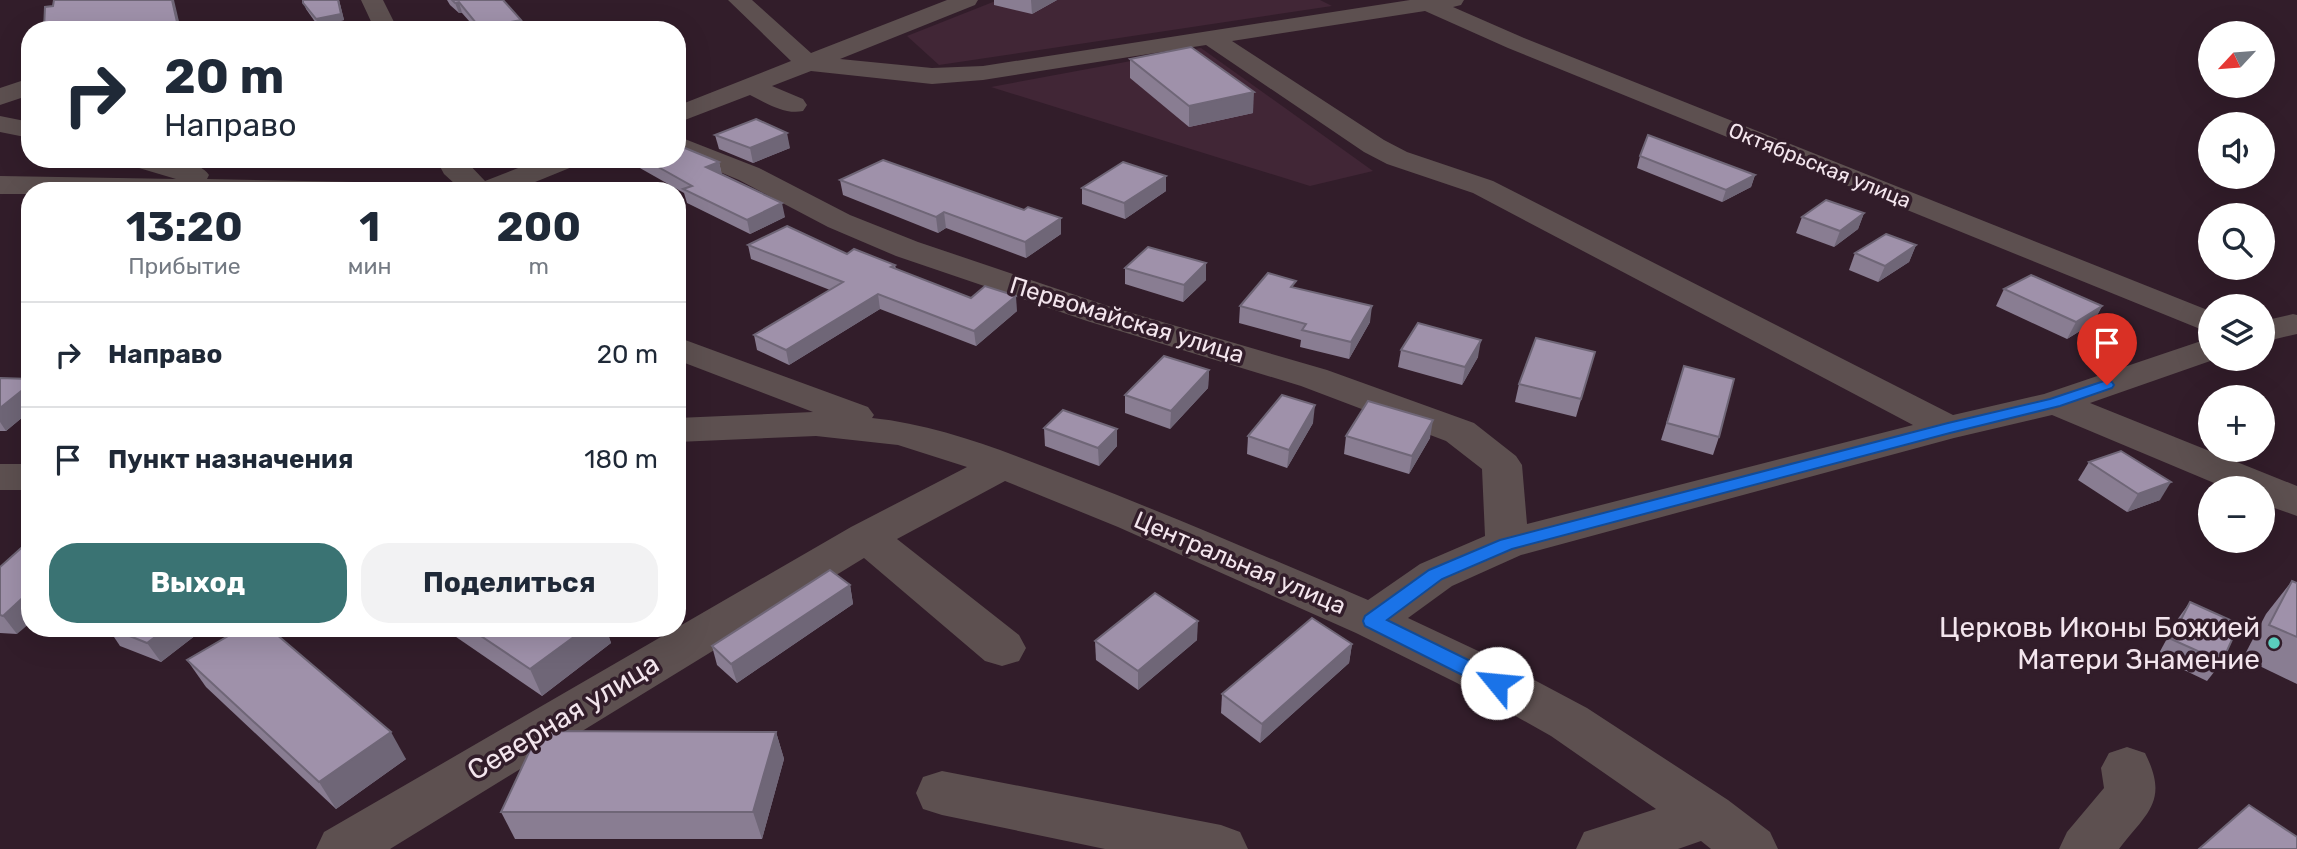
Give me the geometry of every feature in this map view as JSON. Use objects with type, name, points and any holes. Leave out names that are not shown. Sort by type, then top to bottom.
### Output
[{"type":"street","points":[[372,0],[382,21]]},
{"type":"street","points":[[739,0],[807,63],[932,76],[983,73],[1441,2]]},
{"type":"street","points":[[686,111],[967,0]]},
{"type":"street","name":"Октябрьская улица","points":[[1441,2],[1516,43],[2198,318]]},
{"type":"street","points":[[1211,38],[1374,146],[1397,158],[1483,187],[1948,428]]},
{"type":"street","points":[[750,86],[794,105]]},
{"type":"street","points":[[0,97],[21,89]]},
{"type":"street","points":[[0,124],[21,128]]},
{"type":"street","name":"Первомайская улица","points":[[686,148],[749,174],[839,221],[907,249],[1100,314],[1314,378],[1460,432],[1502,465],[1507,544]]},
{"type":"street","points":[[173,168],[225,182]]},
{"type":"street","points":[[454,168],[469,182]]},
{"type":"street","points":[[508,182],[544,168]]},
{"type":"street","points":[[0,185],[21,185]]},
{"type":"street","points":[[686,351],[902,433]]},
{"type":"street","points":[[1372,621],[1436,575],[1507,544],[1948,428],[2055,403],[2198,353]]},
{"type":"street","points":[[2055,403],[2297,502]]},
{"type":"street","name":"Центральная улица","points":[[686,429],[816,424],[902,433],[1003,465],[1133,517],[1372,621],[1474,670],[1569,722],[1709,816],[1751,849]]},
{"type":"street","name":"Северная улица","points":[[344,849],[866,537],[1003,465]]},
{"type":"street","points":[[0,477],[21,477]]},
{"type":"street","points":[[866,537],[1002,648]]},
{"type":"street","points":[[2086,849],[2131,794],[2127,768]]},
{"type":"street","points":[[942,793],[1222,849]]},
{"type":"street","points":[[1617,837],[1709,816]]},
{"type":"shaded area","points":[[998,0],[1320,0],[1332,6],[939,65],[907,36]]},
{"type":"shaded area","points":[[1201,48],[1373,171],[1310,186],[991,87]]},
{"type":"building","points":[[54,0],[172,0],[177,21],[44,21],[45,7],[53,6]]},
{"type":"building","points":[[303,0],[338,0],[341,14],[316,19]]},
{"type":"building","points":[[452,0],[503,0],[521,20],[474,21],[459,2]]},
{"type":"building","points":[[1191,47],[1254,92],[1189,106],[1130,59]]},
{"type":"building","points":[[756,119],[787,133],[750,148],[715,135]]},
{"type":"building","points":[[1648,135],[1755,175],[1726,190],[1640,156]]},
{"type":"building","points":[[686,148],[719,162],[706,167],[782,203],[747,220],[686,190],[692,186],[660,168],[686,168]]},
{"type":"building","points":[[883,160],[1024,210],[1028,207],[1061,218],[1025,242],[944,212],[936,217],[840,180]]},
{"type":"building","points":[[1123,162],[1166,176],[1124,203],[1082,188]]},
{"type":"building","points":[[1826,200],[1864,213],[1840,231],[1802,217]]},
{"type":"building","points":[[787,226],[847,254],[854,249],[895,265],[891,267],[971,298],[985,286],[1016,296],[974,331],[878,294],[786,350],[754,335],[843,282],[748,245]]},
{"type":"building","points":[[1886,234],[1916,245],[1885,266],[1855,253]]},
{"type":"building","points":[[1148,247],[1206,263],[1184,285],[1125,268]]},
{"type":"building","points":[[1268,273],[1296,281],[1291,287],[1372,306],[1351,342],[1302,330],[1306,324],[1240,306]]},
{"type":"building","points":[[2031,275],[2102,306],[2076,322],[2004,289]]},
{"type":"building","points":[[1418,323],[1481,340],[1465,367],[1401,350]]},
{"type":"building","points":[[1536,338],[1595,352],[1581,399],[1519,384]]},
{"type":"building","points":[[1164,356],[1209,370],[1171,411],[1125,395]]},
{"type":"building","points":[[1684,366],[1734,379],[1719,437],[1667,423]]},
{"type":"building","points":[[0,378],[21,379],[21,391],[0,408]]},
{"type":"building","points":[[1282,395],[1315,405],[1289,450],[1248,436]]},
{"type":"building","points":[[1368,401],[1433,420],[1412,456],[1346,436]]},
{"type":"building","points":[[1063,410],[1117,429],[1098,448],[1044,428]]},
{"type":"building","points":[[2121,451],[2171,482],[2138,494],[2089,462]]},
{"type":"building","points":[[21,548],[21,599],[3,616],[0,615],[0,567]]},
{"type":"building","points":[[830,570],[850,585],[731,664],[712,646]]},
{"type":"building","points":[[2292,581],[2297,583],[2297,637],[2269,625]]},
{"type":"building","points":[[1155,593],[1198,621],[1138,671],[1095,641]]},
{"type":"building","points":[[2190,602],[2239,624],[2222,662],[2171,639]]},
{"type":"building","points":[[1312,618],[1352,644],[1262,724],[1222,694]]},
{"type":"building","points":[[132,637],[155,637],[147,643]]},
{"type":"building","points":[[227,637],[280,637],[391,732],[319,782],[187,660]]},
{"type":"building","points":[[482,637],[574,637],[530,669]]},
{"type":"building","points":[[539,731],[776,732],[753,812],[501,812]]},
{"type":"building","points":[[2249,805],[2297,837],[2297,849],[2199,849]]},
{"type":"place","name":"Церковь Иконы Божией Матери Знамение","points":[[2274,643]]},
{"type":"route","points":[[1497,683],[1372,621],[1436,575],[1507,544],[1948,428],[2055,403],[2107,385]]}]
